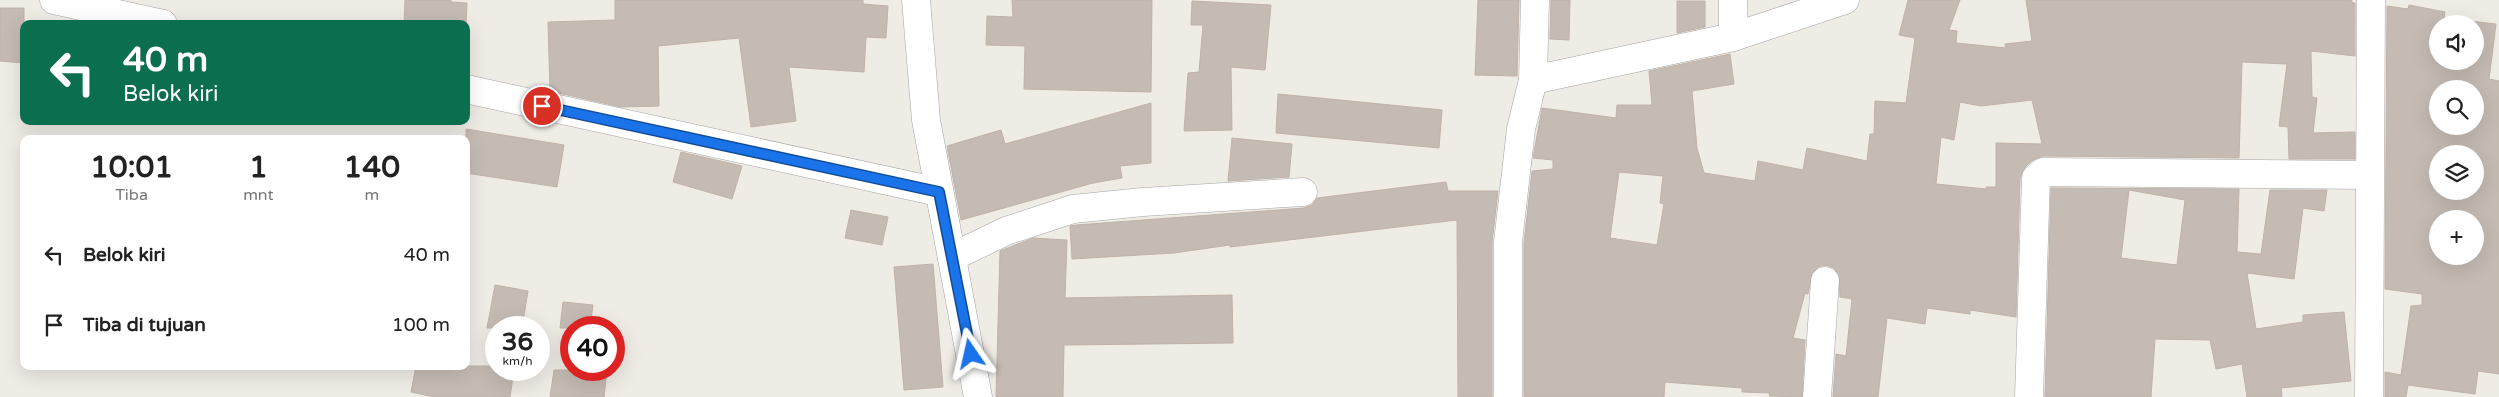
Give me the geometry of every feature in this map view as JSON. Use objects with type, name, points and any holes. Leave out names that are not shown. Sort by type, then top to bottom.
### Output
[{"type":"street","points":[[54,0],[145,20]]},
{"type":"street","points":[[916,0],[926,120],[978,397]]},
{"type":"street","points":[[1508,397],[1508,242],[1521,129],[1533,80],[1535,0]]},
{"type":"street","points":[[1733,0],[1733,37]]},
{"type":"street","points":[[1533,80],[1733,37],[1845,0]]},
{"type":"street","points":[[2369,397],[2371,0]]},
{"type":"street","points":[[470,91],[939,192]]},
{"type":"street","points":[[2029,397],[2036,178],[2038,175],[2043,172],[2369,175]]},
{"type":"street","points":[[952,257],[1006,231],[1072,210],[1143,202],[1303,192]]},
{"type":"street","points":[[1817,397],[1825,281]]},
{"type":"building","points":[[405,0],[451,0],[451,2],[467,3],[466,20],[404,20]]},
{"type":"building","points":[[615,0],[863,0],[863,4],[888,6],[886,38],[866,37],[864,72],[789,67],[796,121],[751,127],[739,38],[658,46],[659,106],[621,107],[550,91],[548,22],[615,20]]},
{"type":"building","points":[[1012,0],[1152,0],[1151,92],[1024,89],[1025,46],[986,45],[987,16],[1013,17]]},
{"type":"building","points":[[1478,0],[1519,0],[1517,76],[1475,75]]},
{"type":"building","points":[[1551,0],[1570,0],[1569,40],[1550,39]]},
{"type":"building","points":[[1908,0],[1960,0],[1949,30],[1957,31],[1956,43],[2006,48],[2005,44],[2032,41],[2026,0],[2352,0],[2351,2],[2355,3],[2355,56],[2311,51],[2312,97],[2317,98],[2313,133],[2355,132],[2355,159],[2289,159],[2288,127],[2279,126],[2287,64],[2242,62],[2239,158],[2043,156],[2033,160],[2026,166],[2020,178],[2016,317],[1970,310],[1970,314],[1927,308],[1925,324],[1887,318],[1878,397],[1833,397],[1836,354],[1846,356],[1852,299],[1840,297],[1839,275],[1834,268],[1826,265],[1818,267],[1812,273],[1808,294],[1805,293],[1793,338],[1805,340],[1802,397],[1769,396],[1770,393],[1742,392],[1742,388],[1665,382],[1664,397],[1524,397],[1524,243],[1532,171],[1553,169],[1553,160],[1533,158],[1542,108],[1616,118],[1617,105],[1652,105],[1649,71],[1730,54],[1734,84],[1692,91],[1697,148],[1704,173],[1755,181],[1758,161],[1803,170],[1807,148],[1867,161],[1870,134],[1874,134],[1875,101],[1906,103],[1915,38],[1899,35]],"holes":[[[2032,100],[2042,144],[1996,143],[1996,187],[1986,187],[1986,189],[1936,184],[1941,137],[1954,140],[1960,102],[1981,106]],[[1619,172],[1663,176],[1660,203],[1664,204],[1657,245],[1610,238]]]},
{"type":"building","points":[[1192,1],[1271,5],[1265,70],[1231,67],[1232,130],[1184,131],[1188,73],[1199,72],[1203,25],[1191,25]]},
{"type":"building","points":[[1677,1],[1705,1],[1705,27],[1677,33]]},
{"type":"building","points":[[2409,5],[2445,12],[2444,15],[2429,15],[2429,70],[2484,70],[2484,23],[2496,24],[2489,79],[2499,81],[2499,374],[2478,371],[2475,394],[2408,385],[2406,397],[2385,397],[2385,372],[2401,375],[2411,306],[2422,305],[2422,294],[2385,289],[2387,6],[2408,9]]},
{"type":"building","points":[[0,8],[24,8],[24,20],[20,20],[20,63],[0,61]]},
{"type":"building","points":[[1278,94],[1442,110],[1439,148],[1276,133]]},
{"type":"building","points":[[1151,103],[1151,163],[1120,166],[1122,178],[1093,183],[961,220],[947,146],[1001,130],[1005,144]]},
{"type":"building","points":[[466,129],[564,145],[557,187],[470,174],[470,135],[466,135]]},
{"type":"building","points":[[1232,138],[1292,144],[1289,177],[1228,181]]},
{"type":"building","points":[[681,152],[742,166],[732,199],[673,182]]},
{"type":"building","points":[[1446,182],[1448,191],[1498,191],[1492,242],[1492,397],[1458,397],[1457,220],[1174,253],[1072,259],[1070,226],[1304,208],[1312,205],[1317,198]]},
{"type":"building","points":[[2051,188],[2239,189],[2237,252],[2261,254],[2270,190],[2327,190],[2324,211],[2303,208],[2294,279],[2247,273],[2256,329],[2303,322],[2303,315],[2344,312],[2351,381],[2281,388],[2282,397],[2247,397],[2242,364],[2216,369],[2210,340],[2155,339],[2151,397],[2045,397]],"holes":[[[2129,190],[2185,200],[2177,265],[2121,258]]]},
{"type":"building","points":[[851,210],[888,217],[882,245],[845,238]]},
{"type":"building","points":[[1033,238],[1067,240],[1065,298],[1232,295],[1233,343],[1064,345],[1063,397],[996,397],[1000,251]]},
{"type":"building","points":[[933,264],[943,387],[904,390],[894,267]]},
{"type":"building","points":[[495,285],[528,291],[524,316],[489,316]]},
{"type":"building","points":[[563,302],[593,305],[592,316],[561,316]]},
{"type":"building","points":[[470,366],[485,366],[485,381],[512,381],[510,397],[434,397],[411,392],[415,370],[470,370]]},
{"type":"building","points":[[554,370],[560,370],[560,381],[606,381],[604,397],[550,397]]},
{"type":"route","points":[[542,106],[939,192],[971,354]]}]
